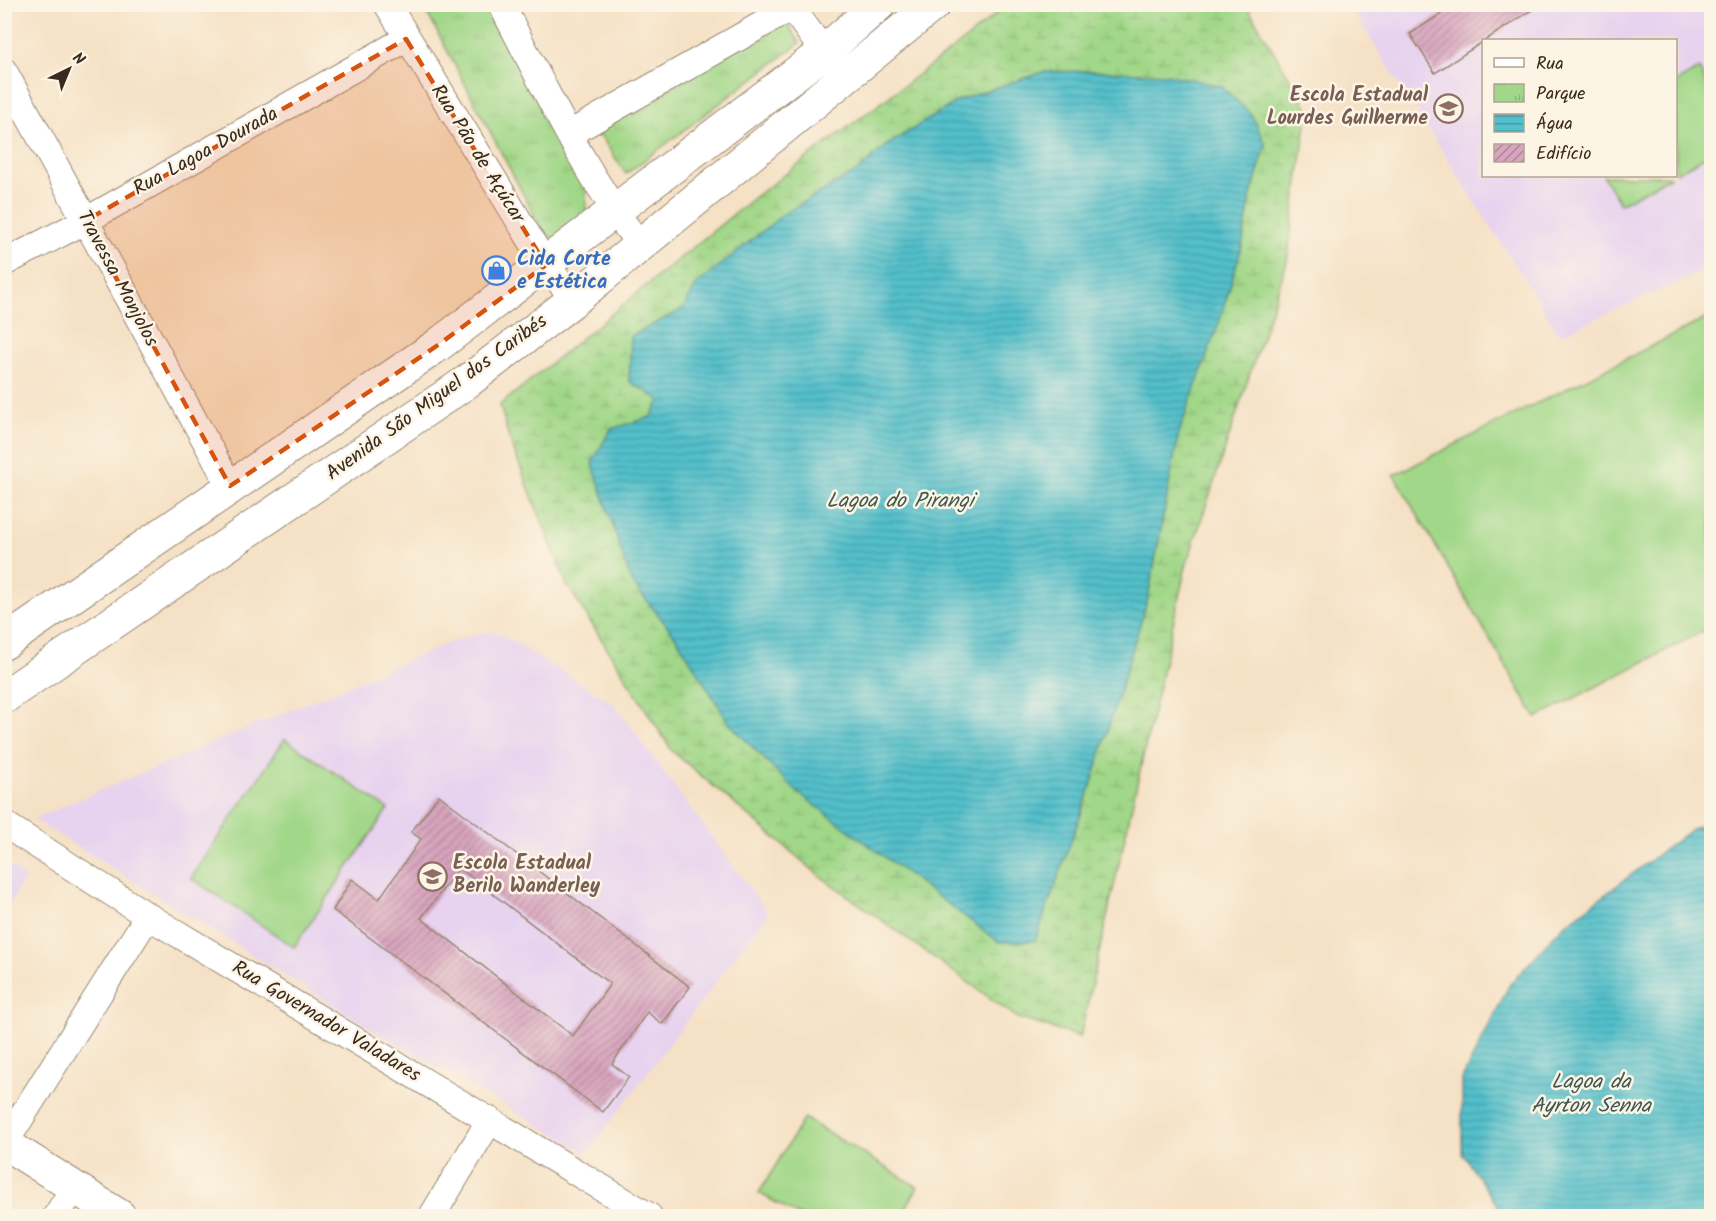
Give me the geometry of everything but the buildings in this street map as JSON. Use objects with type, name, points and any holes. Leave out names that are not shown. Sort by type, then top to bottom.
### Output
[{"type":"main road","points":[[4,643],[438,345],[824,52],[879,4]]},
{"type":"main road","name":"Avenida São Miguel dos Caribés","points":[[4,697],[468,381],[574,299],[934,4]]},
{"type":"street","name":"Rua Pão de Açúcar","points":[[387,4],[406,39],[546,265],[574,299]]},
{"type":"street","points":[[501,4],[570,134],[615,212],[640,245]]},
{"type":"street","points":[[570,134],[792,6],[824,52]]},
{"type":"street","name":"Rua Lagoa Dourada","points":[[4,263],[85,221],[406,39]]},
{"type":"street","name":"Travessa Monjolos","points":[[4,70],[230,486]]},
{"type":"street","name":"Rua Governador Valadares","points":[[4,824],[148,916],[649,1216]]},
{"type":"street","points":[[120,1216],[5,1143],[148,916]]},
{"type":"street","points":[[432,1216],[490,1120]]},
{"type":"street","points":[[56,1216],[74,1188]]},
{"type":"highlighted area","points":[[406,39],[546,265],[438,345],[230,486],[85,221]]},
{"type":"shaded area","name":"Escola Estadual Lourdes Guilherme","points":[[1349,5],[1711,5],[1711,267],[1560,335]]},
{"type":"shaded area","name":"Escola Estadual Berilo Wanderley","points":[[487,632],[502,635],[613,703],[768,913],[587,1153],[367,1026],[33,819],[456,640]]},
{"type":"shaded area","points":[[5,864],[26,877],[5,911]]},
{"type":"green space","points":[[423,5],[490,5],[586,185],[586,216],[562,238],[547,239]]},
{"type":"green space","name":"Lagoa do Pirangi","points":[[1007,5],[1246,5],[1308,109],[1287,262],[1186,566],[1080,1037],[1018,1018],[820,876],[672,751],[567,585],[509,438],[500,405],[756,196],[966,39]]},
{"type":"green space","points":[[784,18],[800,43],[626,174],[598,132]]},
{"type":"green space","points":[[1699,69],[1711,92],[1711,153],[1677,172],[1677,81]]},
{"type":"green space","points":[[1604,177],[1669,177],[1620,204]]},
{"type":"green space","points":[[1711,316],[1711,627],[1536,718],[1394,475]]},
{"type":"green space","points":[[285,739],[388,809],[294,947],[191,878]]},
{"type":"green space","points":[[804,1118],[918,1187],[901,1216],[799,1216],[759,1193]]},
{"type":"water","name":"Lagoa do Pirangi","points":[[1093,71],[1167,74],[1221,86],[1251,114],[1266,145],[1251,195],[1242,246],[1220,320],[1179,432],[1148,598],[1090,789],[1035,941],[999,942],[796,791],[729,723],[676,637],[631,581],[592,462],[611,429],[651,417],[660,400],[629,381],[631,336],[683,309],[697,284],[785,213],[859,170],[887,145],[959,100],[1043,72]]},
{"type":"water","name":"Lagoa da Ayrton Senna","points":[[1711,821],[1711,1216],[1515,1216],[1499,1208],[1462,1153],[1462,1079],[1510,984],[1562,927],[1692,829]]},
{"type":"place","name":"Escola Estadual Lourdes Guilherme","points":[[1449,108]]},
{"type":"place","name":"Cida Corte e Estética","points":[[496,271]]},
{"type":"place","name":"Escola Estadual Berilo Wanderley","points":[[432,876]]}]
